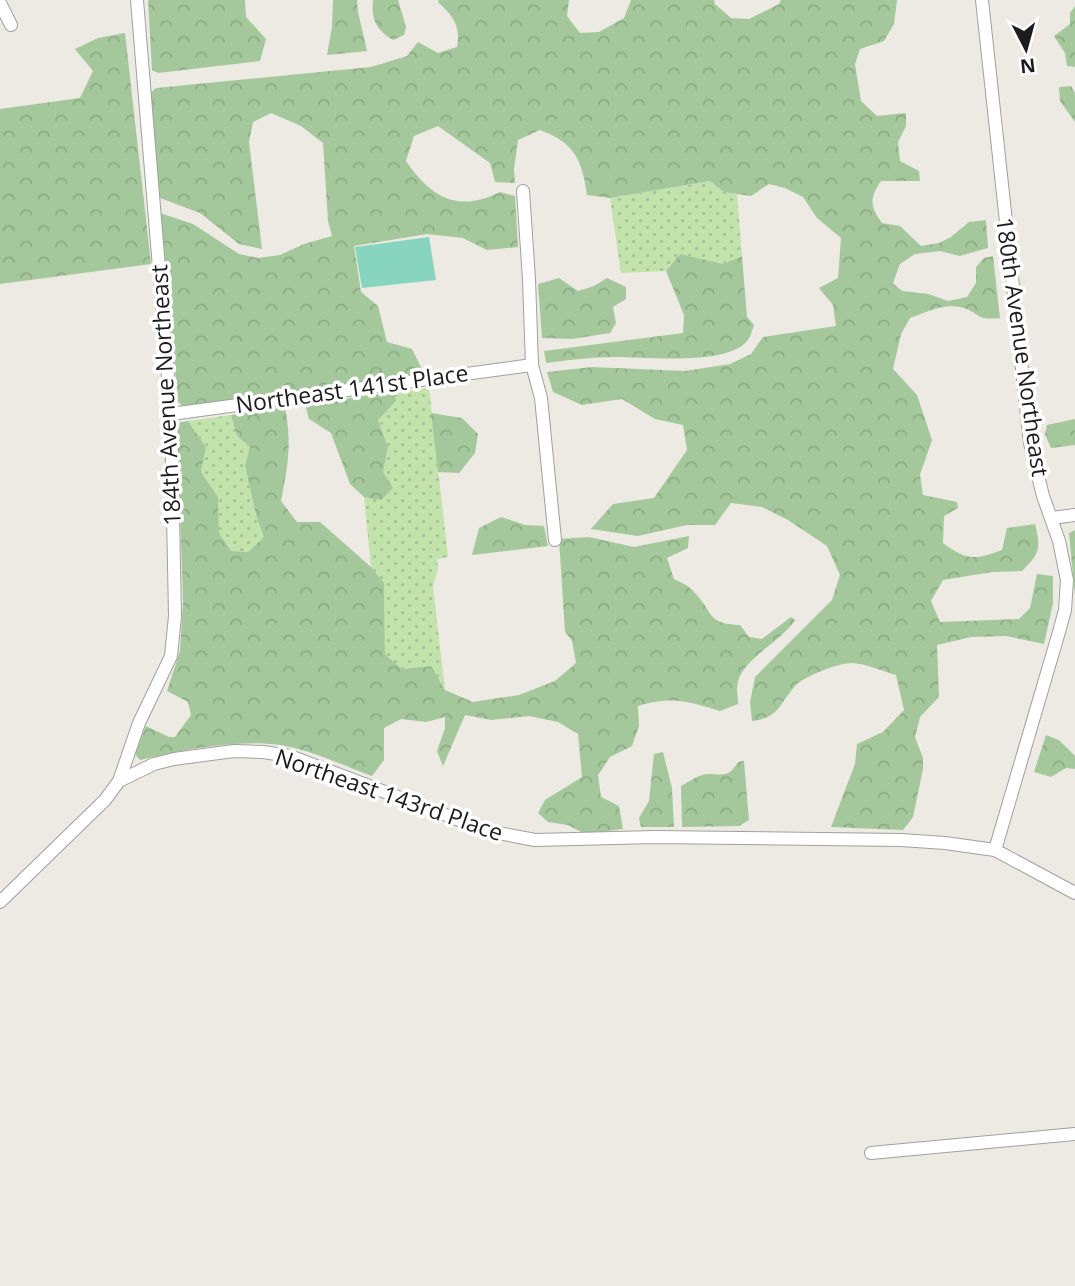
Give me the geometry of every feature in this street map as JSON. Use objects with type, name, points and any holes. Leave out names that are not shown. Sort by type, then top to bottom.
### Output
[{"type":"street","name":"184th Avenue Northeast","points":[[119,781],[139,723],[171,656],[176,616],[172,414],[137,0]]},
{"type":"street","name":"180th Avenue Northeast","points":[[982,0],[1028,430],[1036,471],[1052,518],[1067,580],[1065,610],[995,850]]},
{"type":"street","points":[[0,4],[11,25]]},
{"type":"street","points":[[523,191],[532,365],[541,398],[555,540]]},
{"type":"street","name":"Northeast 141st Place","points":[[172,414],[532,365]]},
{"type":"street","points":[[1052,518],[1075,515]]},
{"type":"street","name":"Northeast 143rd Place","points":[[0,902],[105,800],[119,781],[154,764],[234,751],[290,756],[488,831],[511,837],[535,840],[655,837],[901,839],[995,850],[1075,893]]},
{"type":"street","points":[[871,1153],[1075,1134]]},
{"type":"green space","points":[[148,0],[245,0],[246,17],[266,39],[260,61],[158,73],[152,70]]},
{"type":"green space","points":[[333,0],[357,0],[367,51],[327,55]]},
{"type":"green space","points":[[373,0],[398,0],[406,27],[404,35],[393,40],[382,32],[374,18]]},
{"type":"green space","points":[[439,0],[569,0],[567,16],[580,33],[599,32],[624,18],[631,0],[714,0],[731,18],[749,19],[779,4],[781,0],[897,0],[894,24],[884,41],[860,49],[855,64],[861,101],[877,116],[906,113],[906,126],[898,142],[900,161],[919,171],[920,181],[881,181],[874,193],[873,207],[882,223],[900,226],[921,246],[939,243],[951,237],[969,222],[986,220],[988,248],[960,256],[940,251],[915,254],[900,264],[893,283],[902,291],[928,294],[948,301],[967,297],[976,283],[976,267],[984,258],[993,256],[1000,318],[982,318],[957,306],[943,307],[910,318],[901,334],[893,369],[917,395],[932,440],[920,475],[923,495],[957,502],[958,508],[944,516],[943,543],[965,556],[985,556],[1002,550],[1007,528],[1035,524],[1038,539],[1036,555],[1022,571],[992,572],[943,580],[931,601],[940,622],[1019,619],[1030,608],[1037,574],[1053,576],[1053,603],[1044,644],[1006,636],[971,637],[937,645],[939,697],[920,717],[915,737],[923,758],[923,769],[913,817],[903,830],[831,827],[855,764],[857,744],[883,732],[904,710],[896,675],[858,664],[847,663],[832,667],[801,681],[779,708],[769,716],[752,721],[750,702],[755,677],[832,600],[840,575],[827,546],[788,520],[762,507],[731,503],[715,525],[687,525],[638,536],[591,529],[613,504],[654,498],[687,450],[683,425],[655,419],[622,399],[582,405],[553,392],[547,372],[592,367],[685,371],[730,364],[751,354],[763,337],[836,326],[833,305],[819,288],[838,278],[841,238],[817,218],[803,197],[769,184],[751,196],[724,192],[710,181],[610,198],[587,195],[575,154],[561,141],[540,130],[518,140],[515,183],[495,182],[490,163],[438,126],[414,136],[406,161],[425,184],[447,198],[471,201],[500,192],[515,196],[518,247],[487,250],[463,238],[427,234],[354,246],[361,292],[378,306],[387,342],[412,349],[424,373],[182,406],[178,401],[160,213],[193,224],[239,254],[258,258],[280,255],[332,236],[328,221],[323,143],[301,126],[271,113],[253,122],[249,142],[262,249],[239,244],[200,213],[160,198],[150,93],[156,88],[371,67],[407,56],[418,42],[438,53],[457,47],[457,27]]},
{"type":"green space","points":[[1075,6],[1075,67],[1067,66],[1065,53],[1054,36],[1070,24],[1070,13]]},
{"type":"green space","points":[[125,33],[151,264],[0,284],[0,109],[80,98],[93,71],[75,49],[98,38]]},
{"type":"green space","points":[[1071,86],[1075,93],[1075,122],[1060,101],[1059,87]]},
{"type":"green space","points":[[710,181],[724,192],[737,194],[742,256],[723,264],[680,254],[666,271],[621,273],[610,198]]},
{"type":"green space","points":[[429,237],[436,280],[362,288],[355,247]]},
{"type":"green space","points":[[680,254],[723,264],[742,256],[747,317],[754,325],[748,340],[724,354],[706,357],[607,357],[546,363],[544,351],[683,333],[684,315],[666,271]]},
{"type":"green space","points":[[559,278],[578,291],[607,278],[626,287],[626,299],[613,307],[616,323],[610,333],[572,339],[542,338],[538,284]]},
{"type":"green space","points":[[429,388],[448,557],[437,559],[438,569],[433,587],[445,690],[431,666],[402,669],[385,654],[384,583],[371,567],[364,497],[381,499],[388,447],[378,419],[396,401],[395,392]]},
{"type":"green space","points":[[395,392],[396,401],[378,420],[388,447],[383,472],[393,488],[381,500],[364,497],[350,484],[331,433],[309,419],[305,404]]},
{"type":"green space","points":[[285,407],[288,454],[281,501],[297,522],[320,522],[371,567],[384,583],[385,654],[402,669],[431,666],[445,690],[473,702],[519,695],[555,681],[576,663],[572,641],[565,632],[559,539],[589,537],[634,547],[689,536],[688,548],[667,558],[674,579],[691,589],[715,619],[740,625],[749,637],[762,639],[791,617],[795,620],[742,672],[737,684],[738,704],[720,711],[679,701],[661,701],[638,706],[639,726],[632,746],[610,757],[598,775],[601,797],[619,806],[623,829],[585,834],[568,825],[548,822],[538,813],[545,800],[582,777],[578,734],[558,722],[529,716],[491,720],[465,715],[443,766],[437,751],[445,728],[445,717],[426,722],[401,719],[384,728],[384,760],[372,776],[303,750],[280,745],[246,743],[140,760],[135,754],[146,726],[169,737],[175,737],[191,715],[188,702],[167,691],[180,651],[183,601],[177,423],[188,421],[206,447],[201,472],[218,497],[219,533],[231,551],[248,552],[264,537],[257,519],[245,465],[250,447],[237,436],[231,415]]},
{"type":"green space","points":[[431,413],[462,418],[478,434],[475,453],[459,473],[438,472]]},
{"type":"green space","points":[[231,415],[237,436],[250,447],[245,465],[257,519],[265,538],[248,552],[231,551],[219,533],[218,497],[201,472],[206,447],[188,421]]},
{"type":"green space","points":[[1075,419],[1075,445],[1051,448],[1045,434],[1047,425]]},
{"type":"green space","points":[[501,517],[525,525],[544,526],[548,546],[472,555],[479,528]]},
{"type":"green space","points":[[1075,530],[1075,596],[1069,533]]},
{"type":"green space","points":[[1046,735],[1059,740],[1075,756],[1075,769],[1066,768],[1051,777],[1034,772]]},
{"type":"green space","points":[[663,752],[672,788],[674,827],[641,827],[639,818],[649,801],[654,754]]},
{"type":"green space","points":[[744,761],[749,820],[739,826],[682,827],[681,786],[702,775],[726,774],[738,762]]}]
